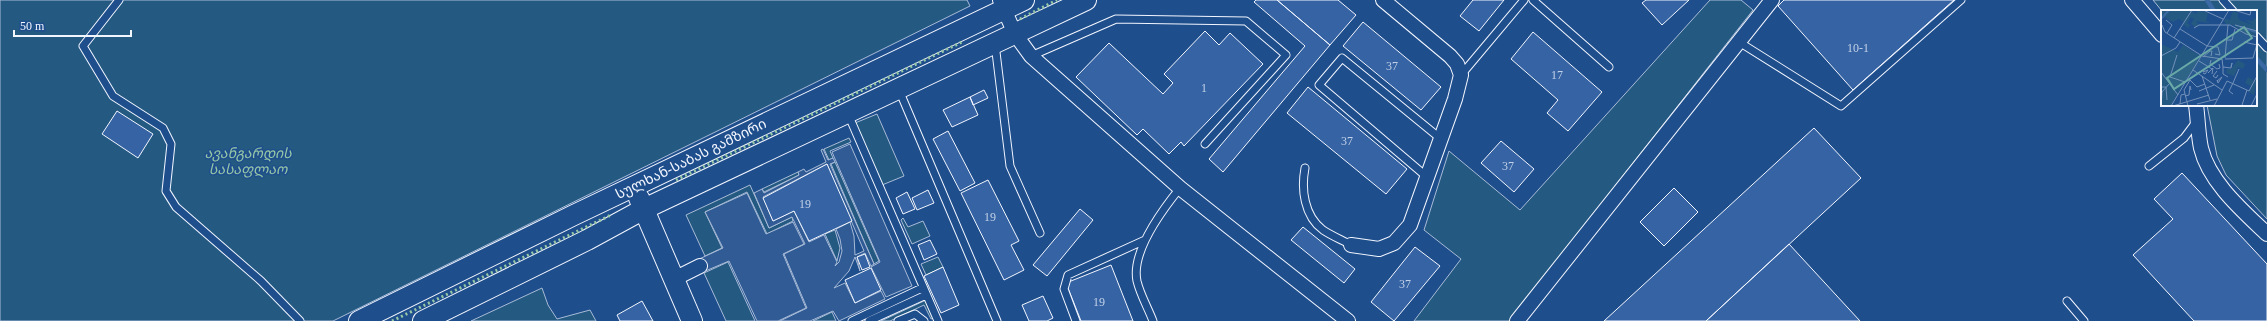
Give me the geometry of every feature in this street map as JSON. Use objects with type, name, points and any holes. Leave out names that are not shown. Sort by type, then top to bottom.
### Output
[{"type":"main road","name":"სულხან-საბას გამზირი","points":[[359,321],[1002,5],[1024,0]]},
{"type":"main road","name":"სულხან-საბას გამზირი","points":[[424,321],[587,240],[644,209],[898,88],[914,83],[1086,0]]},
{"type":"main road","points":[[634,187],[692,321]]},
{"type":"street","points":[[1517,321],[1772,0]]},
{"type":"street","points":[[2132,0],[2161,34]]},
{"type":"street","points":[[1351,245],[1379,249],[1394,244],[1404,235],[1410,226],[1441,139],[1461,75],[1457,64],[1450,56],[1386,1]]},
{"type":"street","points":[[1002,5],[1015,34],[1031,56],[1180,188],[1348,321]]},
{"type":"street","points":[[2196,106],[2201,149],[2213,174],[2236,203],[2267,234]]},
{"type":"street","points":[[674,279],[700,266]]},
{"type":"lane","points":[[119,0],[83,46],[113,96],[163,128],[171,144],[166,191],[176,207],[261,281],[300,321]]},
{"type":"lane","points":[[1461,75],[1524,0]]},
{"type":"lane","points":[[1533,0],[1609,67]]},
{"type":"lane","points":[[1739,42],[1841,106],[1962,0]]},
{"type":"lane","points":[[2223,0],[2232,10]]},
{"type":"lane","points":[[1031,56],[1116,19],[1246,21],[1286,55],[1205,144]]},
{"type":"lane","points":[[2257,37],[2267,48]]},
{"type":"lane","points":[[995,44],[1010,166],[1040,233]]},
{"type":"lane","points":[[1428,177],[1319,85],[1342,58],[1441,139]]},
{"type":"lane","points":[[898,88],[997,321]]},
{"type":"lane","points":[[847,112],[922,288],[938,321]]},
{"type":"lane","points":[[2149,166],[2184,138],[2198,120]]},
{"type":"lane","points":[[1305,168],[1302,183],[1308,211],[1322,229],[1351,245]]},
{"type":"lane","points":[[1153,321],[1137,280],[1140,258],[1145,240],[1163,209],[1180,188]]},
{"type":"lane","points":[[1076,321],[1064,289],[1068,275],[1145,240]]},
{"type":"lane","points":[[867,319],[922,288]]},
{"type":"lane","points":[[852,321],[867,319],[926,295]]},
{"type":"lane","points":[[2067,301],[2084,321]]},
{"type":"lane","points":[[898,321],[915,314],[923,321]]},
{"type":"lane","points":[[914,321],[923,321]]},
{"type":"green space","name":"ავანგარდის სასაფლაო","points":[[0,0],[967,0],[970,6],[333,321],[0,321]]},
{"type":"green space","points":[[1710,0],[1741,0],[1753,10],[1509,321],[1414,321],[1461,259],[1424,230],[1449,151],[1520,210]]},
{"type":"green space","points":[[2153,0],[2267,0],[2267,219],[2226,175],[2217,156],[2207,106],[2257,106],[2257,10],[2161,10]]},
{"type":"green space","points":[[877,114],[904,176],[882,185],[855,123]]},
{"type":"green space","points":[[849,138],[851,142],[830,151],[833,158],[829,160],[824,149]]},
{"type":"green space","points":[[835,162],[879,261],[874,264],[831,164]]},
{"type":"green space","points":[[798,172],[799,175],[764,192],[762,189]]},
{"type":"green space","points":[[750,185],[769,228],[792,217],[793,221],[767,234],[747,192],[705,212],[722,248],[705,256],[686,215]]},
{"type":"green space","points":[[903,218],[908,227],[923,221],[930,236],[912,244],[901,220]]},
{"type":"green space","points":[[835,230],[840,248],[837,261],[825,234]]},
{"type":"green space","points":[[938,257],[943,267],[926,275],[921,264]]},
{"type":"green space","points":[[728,262],[755,321],[726,321],[704,273]]},
{"type":"green space","points":[[542,288],[548,305],[557,319],[590,310],[596,321],[471,321]]},
{"type":"green space","points":[[926,300],[935,317],[931,319],[924,305],[890,321],[881,321]]},
{"type":"green space","points":[[832,312],[836,321],[813,321]]},
{"type":"shaded area","points":[[850,144],[912,286],[886,297],[871,267],[880,262],[832,152]]},
{"type":"shaded area","points":[[823,149],[828,160],[833,158],[835,162],[830,164],[874,264],[871,266],[865,253],[857,257],[860,271],[855,257],[849,271],[834,288],[845,283],[855,303],[881,291],[885,299],[839,321],[833,311],[810,321],[780,321],[807,308],[784,254],[805,244],[792,217],[769,228],[754,193],[762,189],[764,193],[799,175],[798,172],[804,169],[806,172],[826,162],[821,150]],"holes":[[[827,164],[864,251],[855,255],[854,236],[850,222],[836,229],[840,239],[842,251],[839,262],[835,266],[837,262],[824,235],[809,242],[794,211],[773,221],[763,197]]]},
{"type":"shaded area","points":[[747,193],[766,234],[793,222],[804,244],[783,254],[806,308],[778,321],[757,321],[729,261],[703,272],[697,260],[723,248],[705,212]]},
{"type":"building","points":[[1256,0],[1277,0],[1330,45],[1223,172],[1209,159],[1305,46],[1254,2]]},
{"type":"building","points":[[1277,0],[1338,0],[1356,15],[1330,45]]},
{"type":"building","points":[[1473,0],[1504,0],[1479,31],[1460,16]]},
{"type":"building","points":[[1646,0],[1689,0],[1662,25],[1642,3]]},
{"type":"building","points":[[1784,0],[1954,0],[1853,90],[1778,6]]},
{"type":"building","points":[[1363,22],[1441,87],[1421,110],[1343,46]]},
{"type":"building","points":[[1205,31],[1219,45],[1230,33],[1263,64],[1184,146],[1181,142],[1169,154],[1143,129],[1137,135],[1076,77],[1109,43],[1163,94],[1173,83],[1164,74]]},
{"type":"building","points":[[1533,32],[1602,92],[1568,131],[1547,113],[1558,100],[1511,59]]},
{"type":"building","points":[[1308,87],[1407,169],[1386,194],[1287,113]]},
{"type":"building","points":[[984,90],[988,98],[973,105],[970,97]]},
{"type":"building","points":[[970,97],[978,115],[952,127],[943,110]]},
{"type":"building","points":[[117,111],[153,134],[138,158],[102,134]]},
{"type":"building","points":[[1814,128],[1861,178],[1706,321],[1604,321]]},
{"type":"building","points":[[948,131],[975,183],[960,191],[933,139]]},
{"type":"building","points":[[1501,141],[1534,169],[1514,192],[1481,163]]},
{"type":"building","points":[[827,164],[852,221],[809,241],[794,211],[773,221],[763,198]]},
{"type":"building","points":[[2182,173],[2267,264],[2267,321],[2194,321],[2133,255],[2173,219],[2154,199]]},
{"type":"building","points":[[988,180],[1019,241],[1011,245],[1024,270],[1004,280],[961,193]]},
{"type":"building","points":[[1674,188],[1698,212],[1664,246],[1640,222]]},
{"type":"building","points":[[928,190],[934,203],[917,210],[912,198]]},
{"type":"building","points":[[907,192],[915,209],[903,214],[896,198]]},
{"type":"building","points":[[1080,209],[1093,220],[1047,276],[1033,265]]},
{"type":"building","points":[[1303,227],[1355,269],[1344,283],[1291,240]]},
{"type":"building","points":[[930,240],[937,254],[924,260],[918,245]]},
{"type":"building","points":[[1789,244],[1860,321],[1706,321]]},
{"type":"building","points":[[1415,247],[1440,266],[1394,321],[1371,302]]},
{"type":"building","points":[[865,254],[870,267],[862,270],[857,257]]},
{"type":"building","points":[[1111,265],[1133,321],[1081,321],[1066,283]]},
{"type":"building","points":[[943,267],[959,305],[941,313],[924,276]]},
{"type":"building","points":[[871,268],[881,290],[855,303],[845,280]]},
{"type":"building","points":[[1043,296],[1053,318],[1047,321],[1029,321],[1022,305]]},
{"type":"building","points":[[642,301],[653,321],[620,321],[617,315]]},
{"type":"waterway","points":[[2207,0],[2213,10]]},
{"type":"waterway","points":[[2257,59],[2267,70]]},
{"type":"hedge","points":[[1020,19],[1057,0]]},
{"type":"hedge","points":[[676,180],[962,42]]},
{"type":"hedge","points":[[392,321],[611,215]]}]
